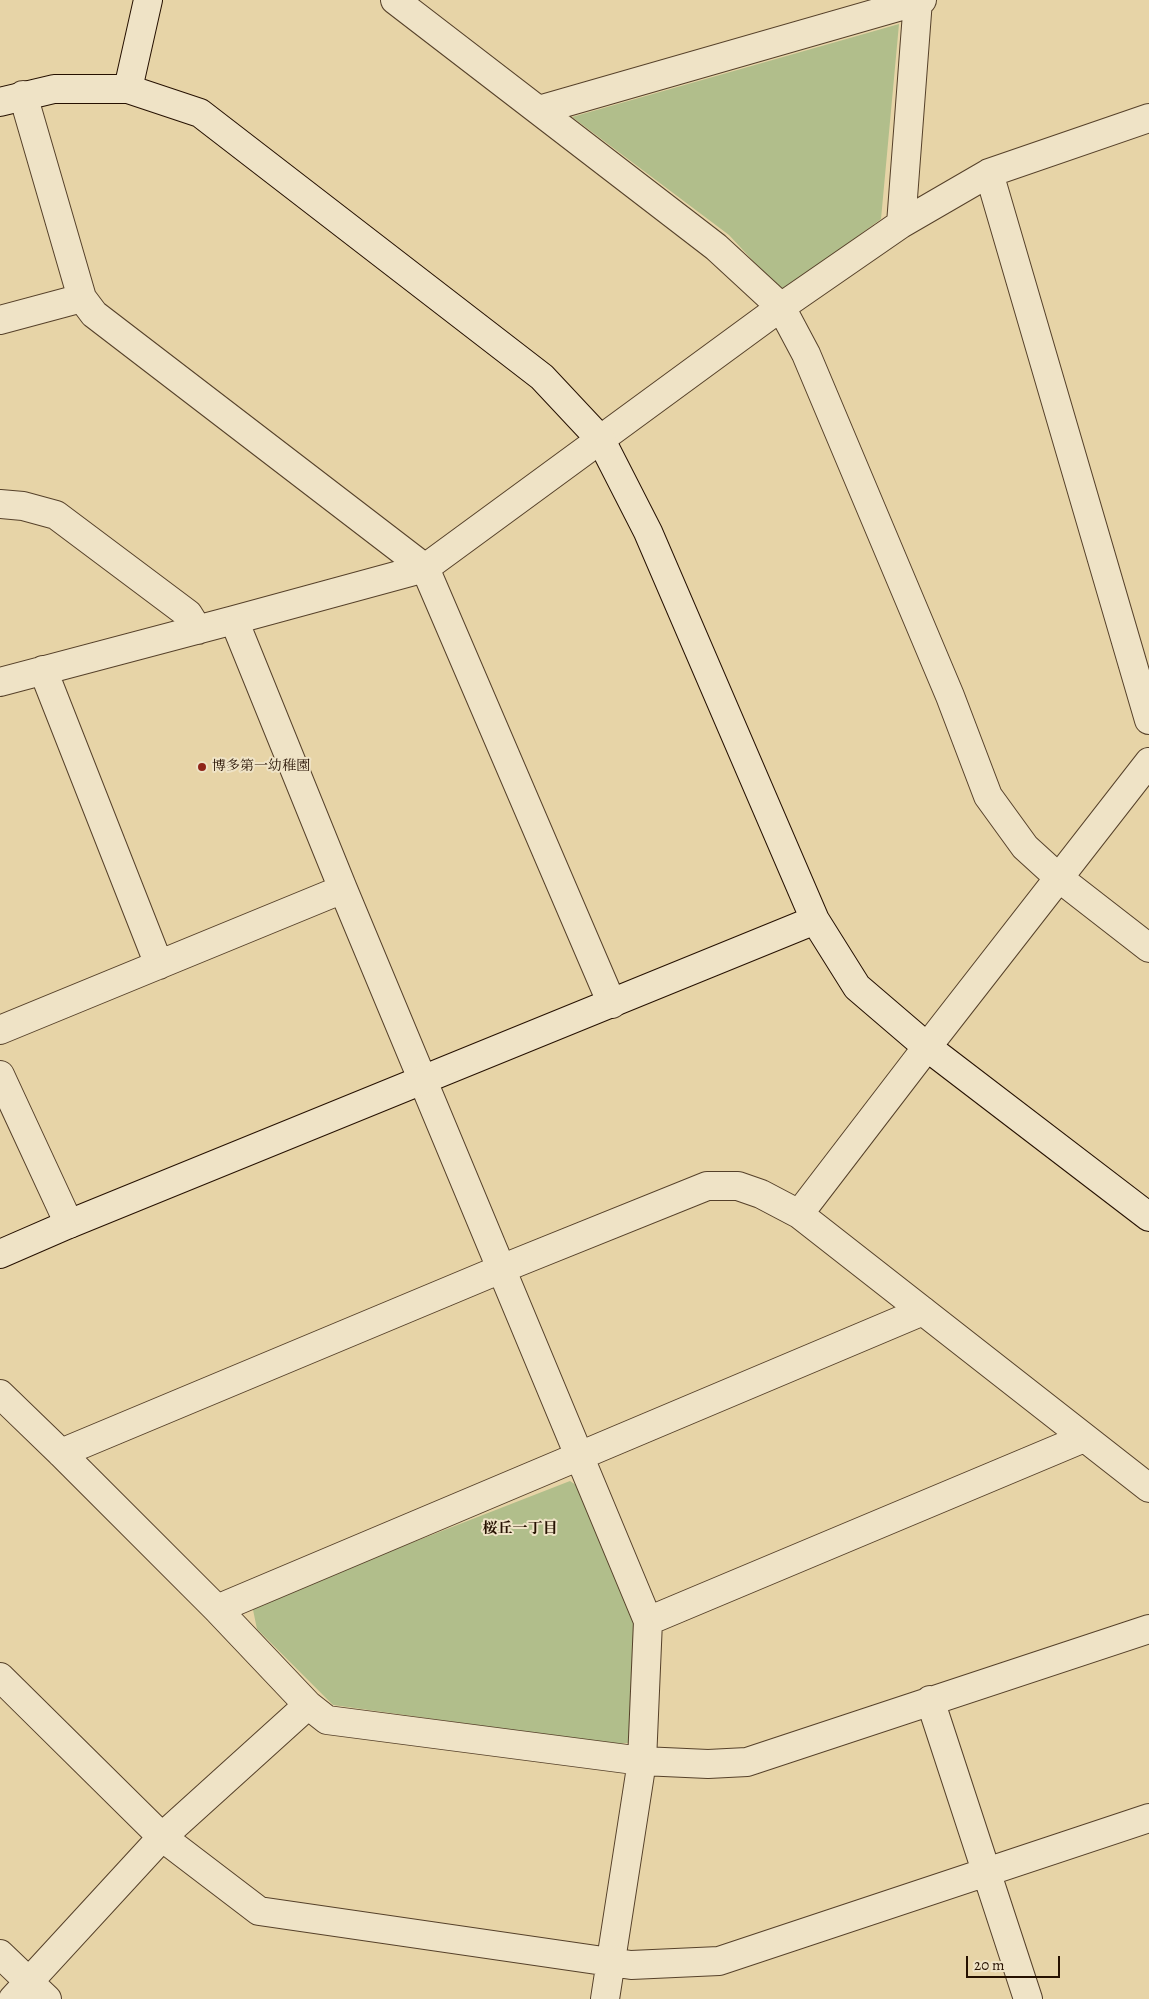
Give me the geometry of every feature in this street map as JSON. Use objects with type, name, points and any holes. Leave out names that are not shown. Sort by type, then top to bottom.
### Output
[{"type":"street","points":[[128,88],[148,0]]},
{"type":"street","points":[[395,0],[716,246],[781,307],[806,354],[950,696],[988,796],[1025,847],[1059,878],[1149,948]]},
{"type":"street","points":[[539,110],[919,0],[901,224]]},
{"type":"street","points":[[612,1004],[425,568],[94,314],[82,298],[12,99],[54,89],[128,88],[200,113],[542,377],[601,440],[648,532],[815,920],[857,987],[927,1047],[1149,1217]]},
{"type":"street","points":[[0,682],[425,568],[781,307],[901,224],[989,173],[1149,118]]},
{"type":"street","points":[[989,173],[1149,720]]},
{"type":"street","points":[[0,320],[82,298]]},
{"type":"street","points":[[0,504],[23,506],[56,515],[188,614],[198,630]]},
{"type":"street","points":[[234,620],[343,889],[648,1621],[642,1761],[605,1999]]},
{"type":"street","points":[[43,670],[159,965]]},
{"type":"street","points":[[800,1214],[927,1047],[1149,762]]},
{"type":"street","points":[[0,1030],[343,889]]},
{"type":"street","points":[[0,1254],[69,1224],[815,920]]},
{"type":"street","points":[[0,1075],[69,1224]]},
{"type":"street","points":[[61,1452],[707,1186],[738,1186],[761,1194],[800,1214],[1149,1488]]},
{"type":"street","points":[[217,1610],[923,1311]]},
{"type":"street","points":[[0,1394],[61,1452],[308,1705],[327,1720],[642,1761],[708,1764],[747,1762],[1149,1629]]},
{"type":"street","points":[[648,1621],[1084,1438]]},
{"type":"street","points":[[0,1676],[162,1837],[259,1911],[631,1965],[719,1961],[1149,1818]]},
{"type":"street","points":[[930,1700],[1028,1999]]},
{"type":"street","points":[[0,1954],[29,1994],[162,1837],[308,1705]]},
{"type":"green space","points":[[899,24],[881,219],[782,292],[729,235],[572,117]]},
{"type":"green space","points":[[570,1481],[582,1489],[638,1623],[628,1743],[612,1744],[333,1705],[257,1629],[252,1605]]},
{"type":"place","name":"博多第一幼稚園","points":[[202,767]]},
{"type":"district","name":"桜丘一丁目","points":[[520,1529]]}]
